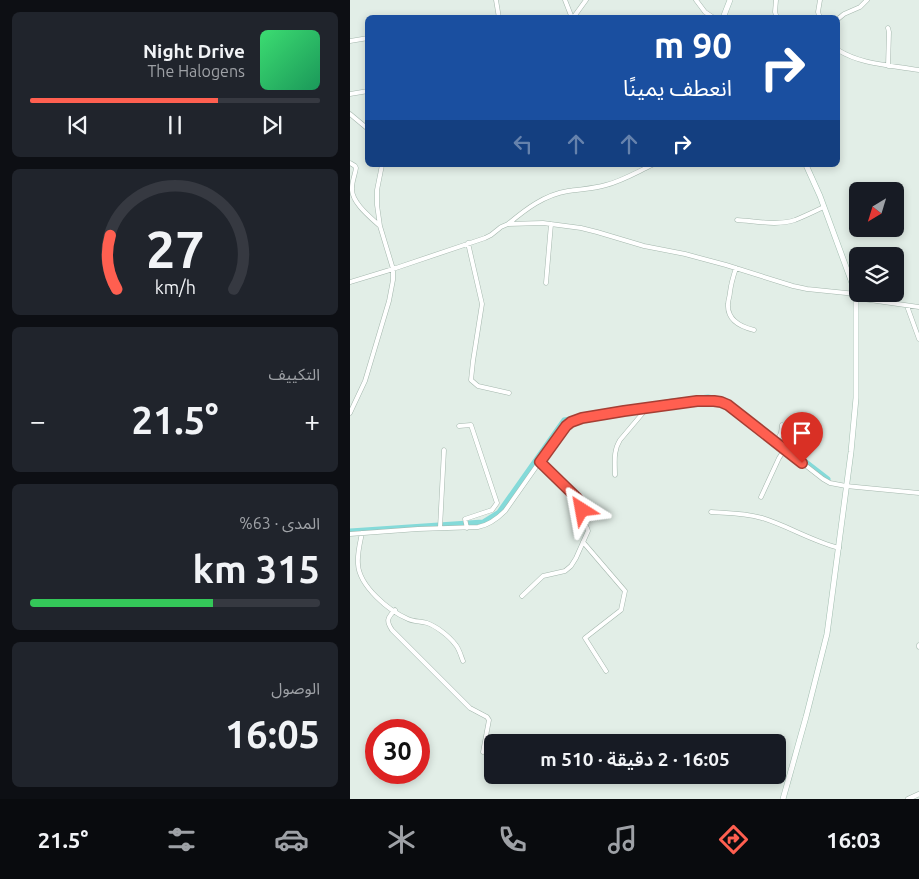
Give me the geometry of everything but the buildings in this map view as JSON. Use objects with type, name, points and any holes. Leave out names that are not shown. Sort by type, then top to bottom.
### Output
[{"type":"main road","points":[[724,15],[730,0]]},
{"type":"main road","points":[[807,167],[824,207],[849,277]]},
{"type":"main road","points":[[783,799],[823,652],[831,604],[856,398],[856,302]]},
{"type":"street","points":[[496,0],[497,15]]},
{"type":"street","points":[[565,0],[572,15]]},
{"type":"street","points":[[575,15],[586,0]]},
{"type":"street","points":[[696,0],[705,12],[710,15]]},
{"type":"street","points":[[776,0],[776,15]]},
{"type":"street","points":[[819,15],[820,0]]},
{"type":"street","points":[[840,18],[844,14],[860,7],[867,0]]},
{"type":"street","points":[[888,28],[888,66]]},
{"type":"street","points":[[350,41],[365,38]]},
{"type":"street","points":[[840,51],[857,60],[919,70]]},
{"type":"street","points":[[350,94],[365,92]]},
{"type":"street","points":[[350,114],[365,126]]},
{"type":"street","points":[[350,163],[356,168],[352,185],[353,196],[370,218],[380,226]]},
{"type":"street","points":[[350,413],[365,381],[389,301],[393,280],[393,269],[380,226],[376,197],[382,167]]},
{"type":"street","points":[[350,282],[485,238],[545,198],[567,191],[604,186],[648,167]]},
{"type":"street","points":[[737,220],[787,222],[824,207]]},
{"type":"street","points":[[508,224],[543,223],[580,228],[644,246],[685,254],[807,289],[849,295]]},
{"type":"street","points":[[546,283],[551,224]]},
{"type":"street","points":[[468,243],[482,304],[472,380],[478,386],[509,393]]},
{"type":"street","points":[[736,268],[732,280],[728,310],[733,320],[738,324],[744,328],[754,330]]},
{"type":"street","points":[[886,302],[919,307]]},
{"type":"street","points":[[906,306],[919,339]]},
{"type":"street","points":[[350,534],[485,526],[505,511],[562,430],[571,422],[582,418],[697,401],[721,402],[728,405],[830,483],[919,493]]},
{"type":"street","points":[[615,475],[615,450],[617,445],[647,408]]},
{"type":"street","points":[[459,426],[471,424],[497,503],[492,510],[465,518],[467,528]]},
{"type":"street","points":[[776,443],[781,433],[782,425]]},
{"type":"street","points":[[761,498],[784,449]]},
{"type":"street","points":[[440,528],[444,450]]},
{"type":"street","points":[[522,596],[543,576],[564,571],[571,566],[588,531],[582,519],[581,504],[577,498],[540,462]]},
{"type":"street","points":[[711,512],[732,513],[760,518],[839,548]]},
{"type":"street","points":[[362,533],[358,565],[360,574],[373,594],[410,620],[425,622],[438,628],[456,644],[463,661]]},
{"type":"street","points":[[583,542],[625,591],[621,610],[585,638],[606,671]]},
{"type":"street","points":[[395,610],[388,620],[392,630],[470,708],[489,720],[483,752]]},
{"type":"street","points":[[908,799],[919,794]]},
{"type":"waterway","points":[[634,408],[708,397],[724,400],[828,479]]},
{"type":"waterway","points":[[350,531],[483,522],[499,512],[564,420],[581,417]]},
{"type":"route","points":[[582,510],[577,498],[540,462],[562,430],[571,422],[582,418],[697,401],[721,402],[728,405],[802,463]]}]
